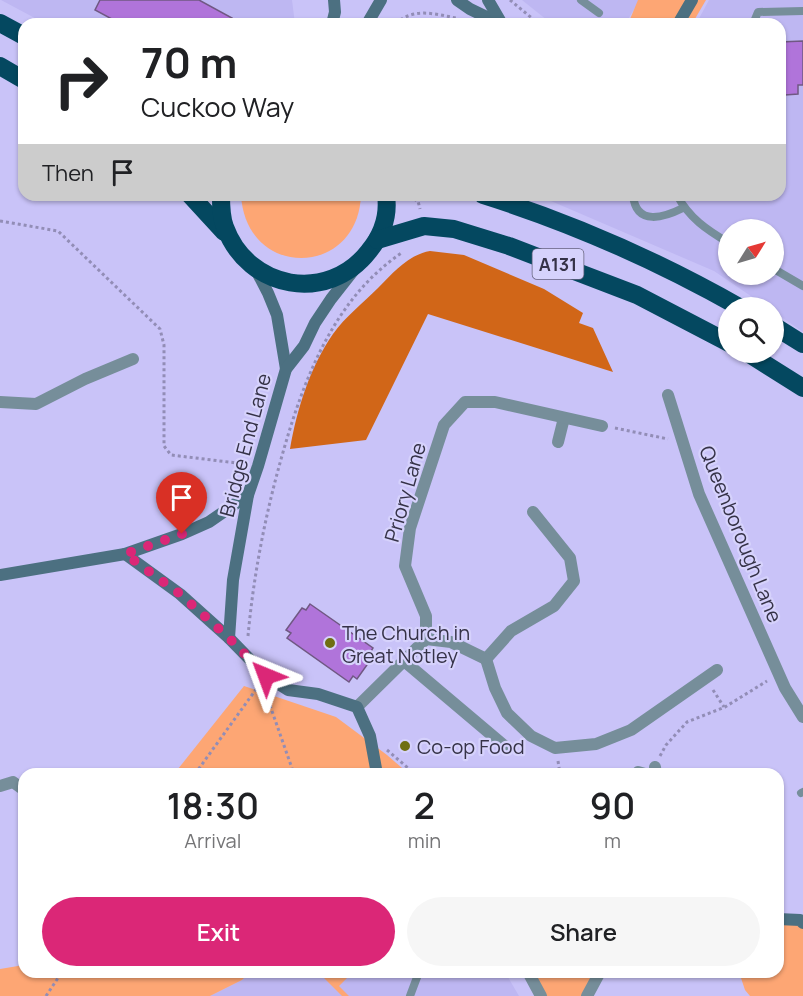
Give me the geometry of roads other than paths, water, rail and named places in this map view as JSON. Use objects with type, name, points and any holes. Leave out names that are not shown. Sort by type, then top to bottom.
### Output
[{"type":"highway","points":[[0,23],[18,33]]},
{"type":"highway","points":[[0,66],[18,76]]},
{"type":"highway","points":[[196,201],[230,238]]},
{"type":"highway","points":[[222,201],[224,224],[240,254],[270,277],[289,283],[308,284],[327,281],[344,274],[360,263],[377,240],[385,222],[386,201]]},
{"type":"highway","name":"A131","points":[[499,201],[591,235],[722,297]]},
{"type":"highway","name":"A131","points":[[377,240],[424,226],[454,229],[554,262],[637,295],[718,337]]},
{"type":"highway","points":[[784,332],[803,344]]},
{"type":"highway","points":[[763,363],[803,388]]},
{"type":"street","points":[[332,18],[334,0]]},
{"type":"street","points":[[370,18],[381,0]]},
{"type":"street","points":[[457,0],[489,18]]},
{"type":"street","points":[[488,0],[498,18]]},
{"type":"street","points":[[682,18],[692,0]]},
{"type":"street","name":"Bridge End Lane","points":[[229,638],[233,580],[248,495],[286,369],[304,346],[315,323],[331,299],[360,263]]},
{"type":"street","name":"Bridge End Lane","points":[[254,267],[277,315],[286,369]]},
{"type":"street","points":[[0,402],[36,404],[85,379],[133,359]]},
{"type":"street","name":"Queenborough Lane","points":[[668,394],[699,494],[779,673],[803,717]]},
{"type":"street","name":"Priory Lane","points":[[426,639],[426,616],[405,566],[410,528],[444,425],[465,402],[495,402],[602,426]]},
{"type":"street","points":[[558,442],[564,418]]},
{"type":"street","points":[[0,575],[125,554],[209,522],[248,495]]},
{"type":"street","points":[[486,659],[511,631],[554,606],[574,581],[570,558],[533,512]]},
{"type":"street","points":[[125,554],[180,594],[229,638],[266,676],[288,690],[318,694],[357,707],[369,734],[376,768]]},
{"type":"street","points":[[357,707],[426,639],[451,642],[486,659],[495,688],[507,714],[531,736],[555,748],[596,744],[631,730],[717,670]]},
{"type":"street","points":[[404,661],[507,748]]},
{"type":"street","points":[[0,786],[13,782],[18,786]]},
{"type":"street","points":[[784,919],[800,920],[803,923]]},
{"type":"street","points":[[531,978],[541,996]]},
{"type":"street","points":[[587,996],[597,978]]},
{"type":"lane","points":[[581,0],[599,13]]},
{"type":"lane","points":[[756,18],[758,12],[803,11]]},
{"type":"lane","points":[[635,201],[636,206],[650,217],[662,217],[683,207]]},
{"type":"lane","points":[[680,201],[697,222],[718,236]]},
{"type":"lane","points":[[784,275],[803,286]]},
{"type":"lane","points":[[410,996],[417,978]]},
{"type":"place","name":"The Church in Great Notley","points":[[330,643]]},
{"type":"place","name":"Co-op Food","points":[[405,746]]}]
